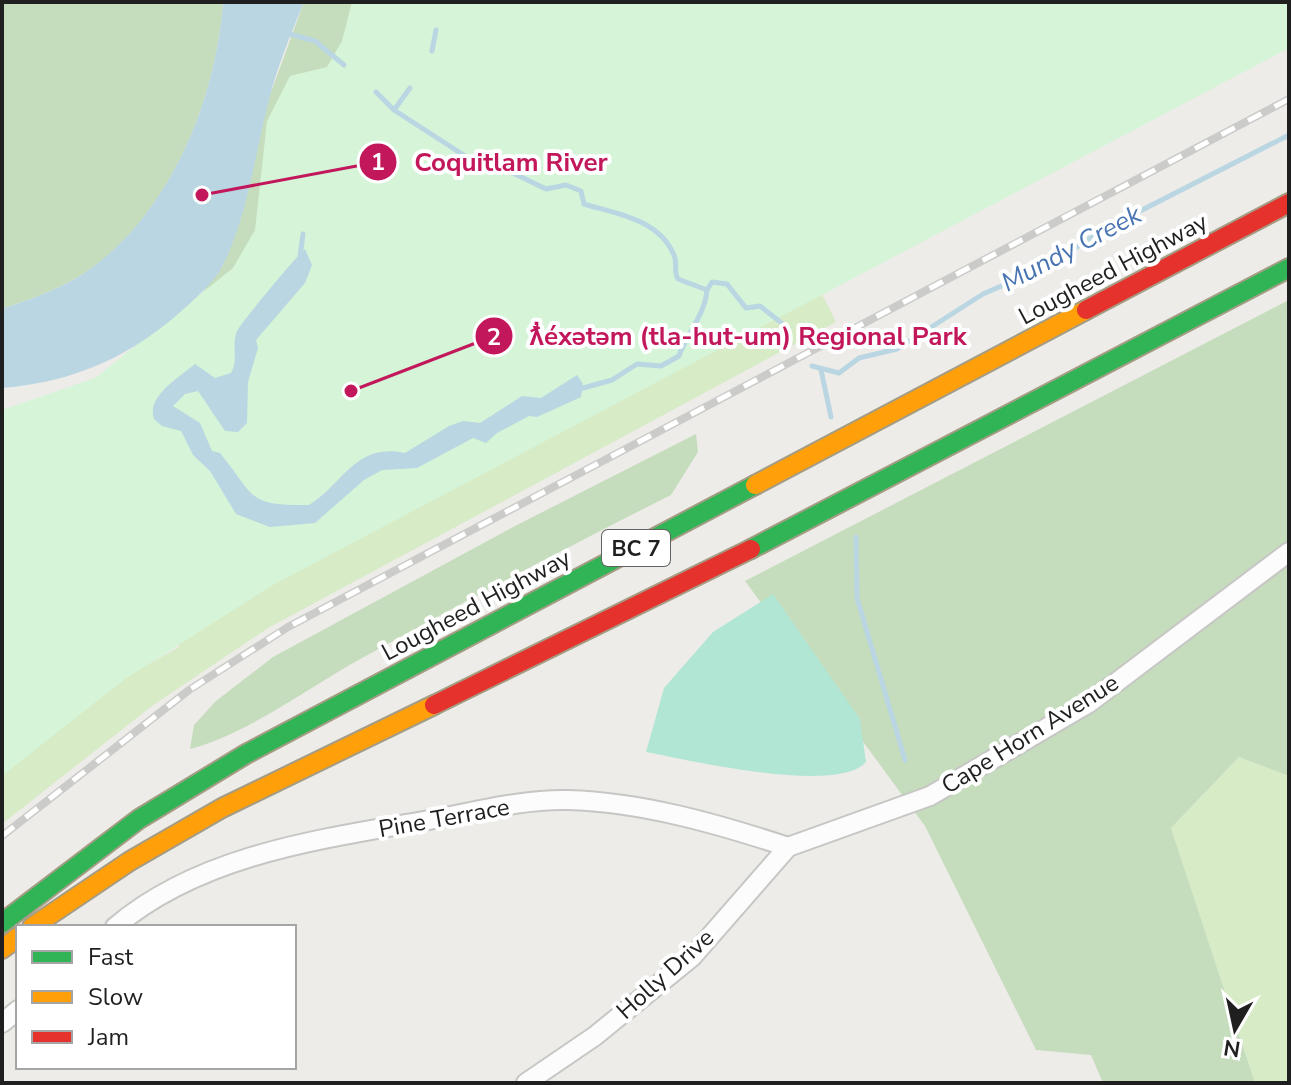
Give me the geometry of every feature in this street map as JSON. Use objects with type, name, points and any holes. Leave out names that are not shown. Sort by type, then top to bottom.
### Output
[{"type":"main road","name":"Lougheed Highway","points":[[2,923],[124,829],[256,748],[1289,203]]},
{"type":"main road","name":"BC 7","points":[[35,925],[130,861],[222,808],[728,561],[1289,266]]},
{"type":"street","name":"Cape Horn Avenue","points":[[788,847],[930,796],[1089,703],[1289,552]]},
{"type":"street","name":"Pine Terrace","points":[[117,925],[137,909],[202,875],[307,842],[509,805],[568,800],[663,813],[735,829],[788,847]]},
{"type":"street","name":"Holly Drive","points":[[526,1083],[595,1036],[692,957],[788,847]]},
{"type":"green space","points":[[2,2],[223,2],[219,39],[199,115],[164,187],[142,220],[116,248],[86,272],[56,289],[2,309]]},
{"type":"green space","points":[[304,2],[383,2],[264,245],[166,326],[202,293],[222,267],[233,241],[270,95]]},
{"type":"green space","points":[[352,2],[1289,2],[1289,48],[273,585],[125,679],[2,776],[2,410],[95,378],[233,268],[255,230],[267,121],[290,76],[327,67],[342,41]]},
{"type":"green space","points":[[809,268],[836,322],[268,628],[152,706],[2,824],[2,612],[127,676],[179,647],[178,632]]},
{"type":"green space","points":[[1289,300],[1289,776],[1239,757],[1171,828],[1255,1083],[1103,1083],[1091,1055],[1036,1050],[925,826],[745,581]]},
{"type":"green space","points":[[696,434],[698,452],[671,495],[400,637],[234,733],[190,749],[194,725],[216,701],[273,657],[517,525]]},
{"type":"green space","points":[[773,594],[860,719],[866,762],[850,771],[795,775],[726,767],[646,752],[664,688],[713,632]]},
{"type":"green space","points":[[1239,757],[1289,776],[1289,1083],[1255,1083],[1171,828]]},
{"type":"water","points":[[223,2],[304,2],[276,75],[239,226],[220,271],[167,324],[102,364],[54,380],[2,388],[2,309],[56,289],[86,272],[116,248],[142,219],[164,187],[199,115],[219,39]]},
{"type":"water","points":[[305,249],[312,265],[305,283],[256,340],[258,348],[248,382],[247,423],[238,432],[225,431],[198,391],[185,394],[173,406],[200,423],[212,451],[220,453],[247,489],[263,501],[309,505],[362,459],[374,453],[405,453],[449,426],[463,421],[480,423],[522,396],[541,398],[577,375],[583,384],[581,397],[537,417],[529,416],[497,433],[486,443],[473,438],[417,468],[382,470],[364,480],[315,523],[270,527],[236,514],[210,471],[193,455],[181,431],[162,426],[154,419],[155,403],[166,388],[195,364],[215,378],[231,373],[237,331]]},
{"type":"waterway","points":[[432,51],[436,30]]},
{"type":"waterway","points":[[286,33],[315,41],[344,65]]},
{"type":"waterway","points":[[394,110],[410,88]]},
{"type":"waterway","points":[[376,92],[394,110],[479,165],[513,173],[546,189],[566,185],[581,191],[584,204],[648,226],[667,243],[675,258],[678,279],[707,290],[712,282],[727,284],[746,308],[760,306],[788,328]]},
{"type":"waterway","name":"Mundy Creek","points":[[812,366],[839,373],[859,358],[897,349],[983,294],[1052,264],[1099,232],[1289,135]]},
{"type":"waterway","points":[[300,257],[303,234]]},
{"type":"waterway","points":[[576,390],[612,380],[637,364],[661,366],[679,356],[703,308],[707,290]]},
{"type":"waterway","points":[[821,370],[831,417]]},
{"type":"waterway","points":[[856,537],[857,598],[905,760]]},
{"type":"railway","points":[[2,836],[189,690],[288,627],[1289,99]]},
{"type":"traffic: fast","points":[[751,549],[1289,268]]},
{"type":"traffic: fast","points":[[2,923],[139,819],[246,754],[755,485]]},
{"type":"traffic: slow","points":[[755,485],[1086,310]]},
{"type":"traffic: slow","points":[[35,925],[130,861],[222,808],[434,705]]},
{"type":"traffic: slow","points":[[2,949],[16,938]]},
{"type":"traffic: jam","points":[[1086,310],[1289,203]]},
{"type":"traffic: jam","points":[[434,705],[751,549]]},
{"type":"place","name":"Coquitlam River","points":[[202,195]]},
{"type":"place","name":"ƛ̓éxətəm (tla-hut-um) Regional Park","points":[[351,391]]}]
